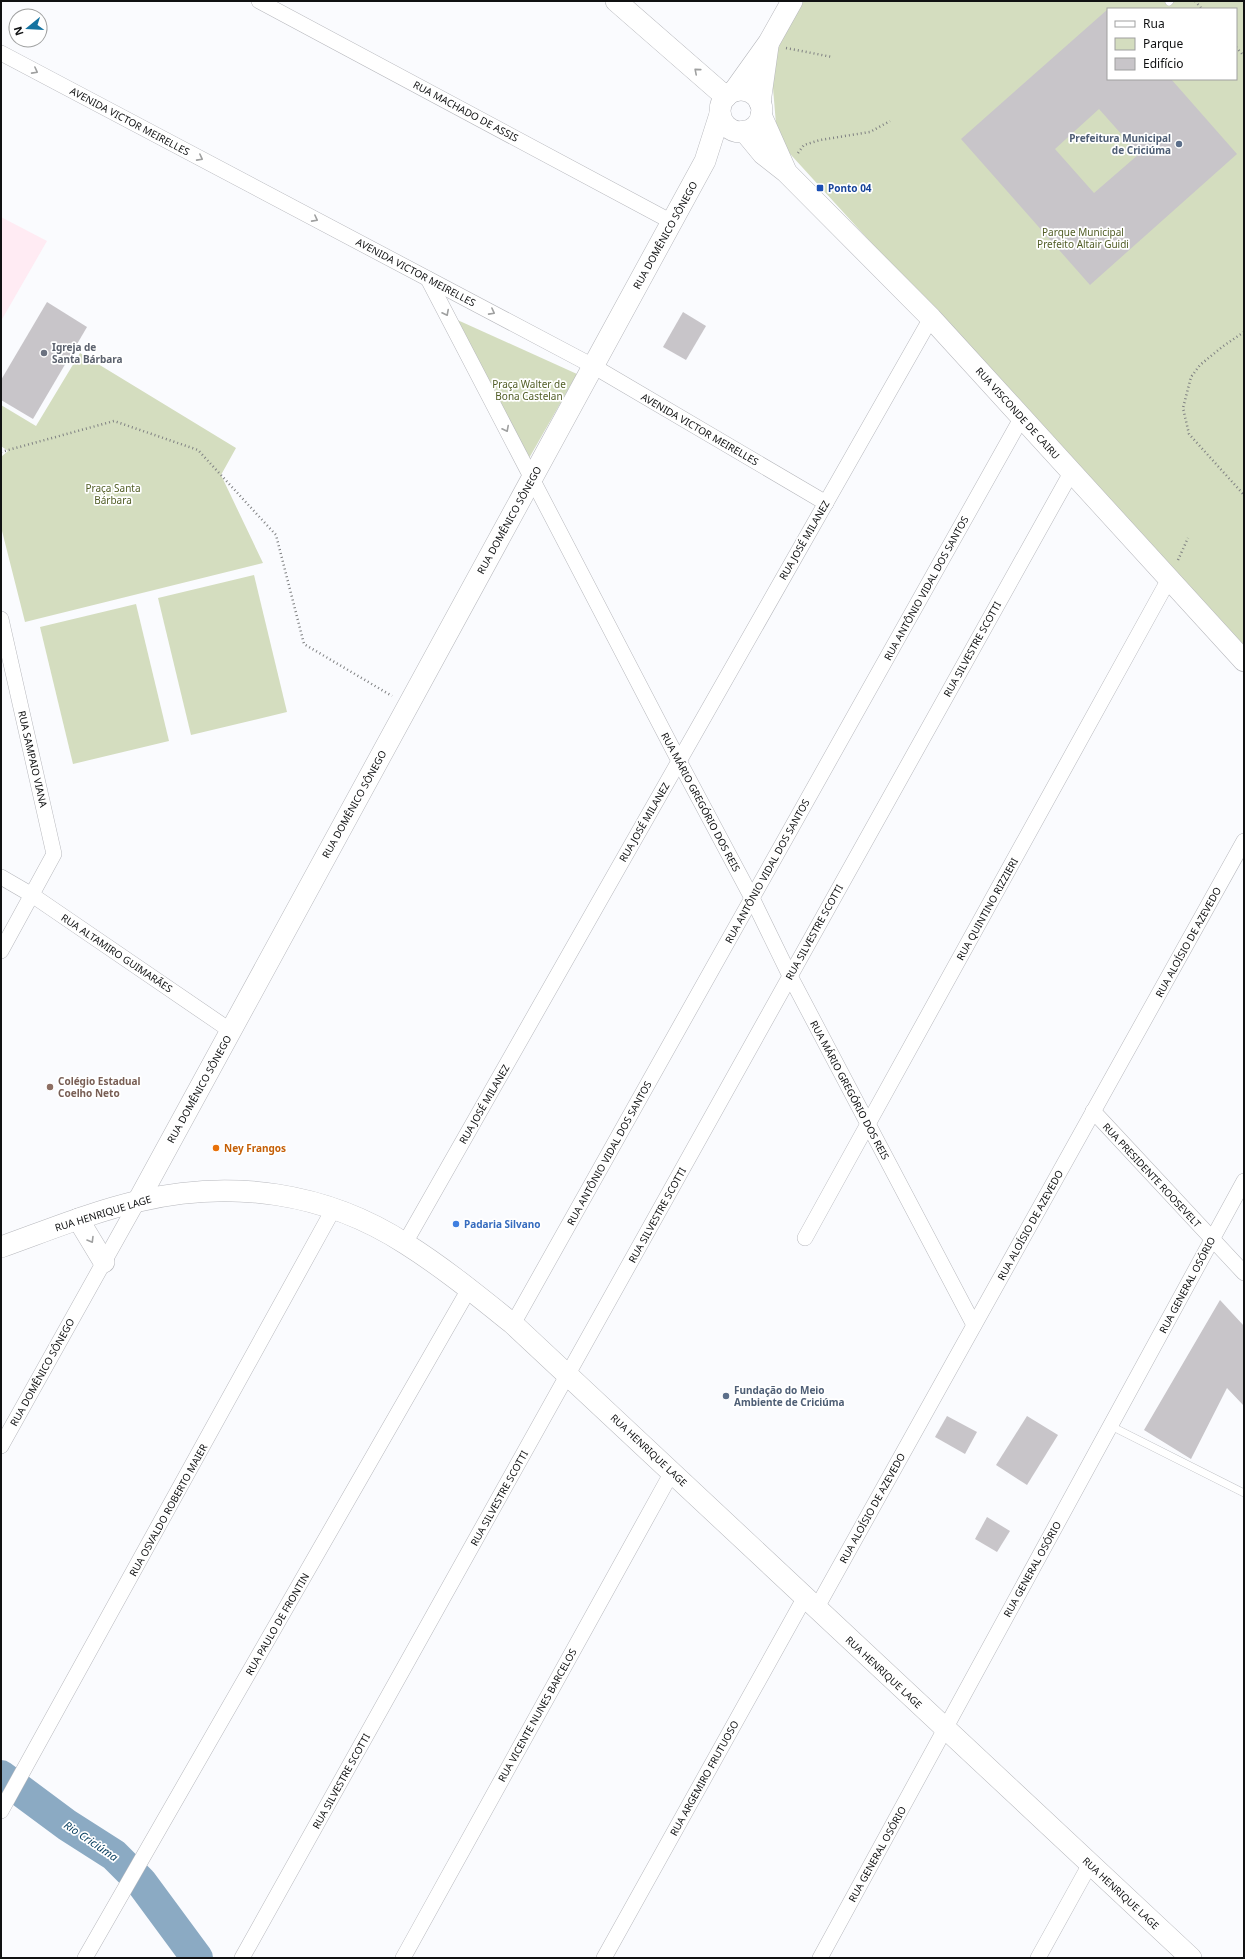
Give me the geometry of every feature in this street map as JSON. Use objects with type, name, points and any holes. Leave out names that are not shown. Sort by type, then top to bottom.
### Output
[{"type":"street","name":"RUA MACHADO DE ASSIS","points":[[260,1],[672,222]]},
{"type":"street","points":[[616,1],[727,101],[727,127],[742,132],[755,126],[761,109],[757,98],[747,91],[727,101]]},
{"type":"street","name":"RUA DOMÊNICO SÔNEGO","points":[[1,1446],[138,1201],[705,161],[727,101],[769,42],[792,1]]},
{"type":"street","name":"RUA DOMÊNICO SÔNEGO","points":[[761,109],[769,42]]},
{"type":"street","name":"AVENIDA VICTOR MEIRELLES","points":[[1,53],[593,366],[826,503]]},
{"type":"street","name":"RUA VISCONDE DE CAIRU","points":[[761,109],[786,172]]},
{"type":"street","name":"RUA DOMÊNICO SÔNEGO","points":[[705,161],[742,132]]},
{"type":"street","name":"RUA VISCONDE DE CAIRU","points":[[742,132],[763,154],[786,172],[931,318],[1244,661]]},
{"type":"street","name":"RUA MÁRIO GREGÓRIO DOS REIS","points":[[428,279],[752,898],[790,976],[869,1123],[974,1325]]},
{"type":"street","name":"RUA JOSÉ MILANEZ","points":[[405,1243],[931,318]]},
{"type":"street","name":"RUA ANTÔNIO VIDAL DOS SANTOS","points":[[513,1324],[1022,417]]},
{"type":"street","name":"RUA SILVESTRE SCOTTI","points":[[242,1958],[1072,472]]},
{"type":"street","name":"RUA QUINTINO RIZZIERI","points":[[806,1238],[1169,579]]},
{"type":"street","name":"RUA SAMPAIO VIANA","points":[[1,618],[54,854],[1,951]]},
{"type":"street","name":"RUA ALOÍSIO DE AZEVEDO","points":[[810,1603],[974,1325],[1244,841]]},
{"type":"street","name":"RUA ALTAMIRO GUIMARÃES","points":[[1,877],[32,895],[231,1031]]},
{"type":"street","name":"RUA PRESIDENTE ROOSEVELT","points":[[1093,1111],[1244,1273]]},
{"type":"street","name":"RUA GENERAL OSÓRIO","points":[[820,1958],[1244,1181]]},
{"type":"street","name":"RUA HENRIQUE LAGE","points":[[1,1247],[78,1219],[138,1201],[199,1191],[234,1190],[288,1196],[334,1208],[378,1228],[405,1243],[469,1289],[513,1324],[568,1374],[810,1603],[1191,1958]]},
{"type":"street","name":"RUA OSVALDO ROBERTO MAIER","points":[[4,1805],[334,1208]]},
{"type":"street","points":[[78,1219],[104,1262]]},
{"type":"street","name":"RUA PAULO DE FRONTIN","points":[[85,1958],[469,1289]]},
{"type":"street","name":"RUA VICENTE NUNES BARCELOS","points":[[403,1958],[672,1472]]},
{"type":"street","name":"RUA ARGEMIRO FRUTUOSO","points":[[604,1958],[810,1603]]},
{"type":"street","points":[[1038,1958],[1090,1864]]},
{"type":"lane","points":[[1111,1426],[1244,1493]]},
{"type":"path","points":[[769,42],[788,48],[832,57]]},
{"type":"path","points":[[1237,48],[1244,56]]},
{"type":"path","points":[[786,172],[804,145],[820,140],[870,132],[890,120]]},
{"type":"path","points":[[1244,332],[1222,347],[1200,365],[1191,377],[1183,408],[1189,434],[1244,495]]},
{"type":"path","points":[[1,452],[114,421],[198,450],[276,535],[304,644],[408,706]]},
{"type":"shaded area","points":[[1,217],[47,241],[1,321]]},
{"type":"green space","name":"Parque Municipal Prefeito Altair Guidi","points":[[803,1],[1244,1],[1244,651],[781,144],[777,136],[771,64],[774,52]]},
{"type":"green space","name":"Praça Walter de Bona Castelan","points":[[453,318],[577,374],[528,460]]},
{"type":"green space","name":"Praça Santa Bárbara","points":[[80,353],[236,448],[221,475],[263,563],[25,622],[1,527],[1,457],[8,451],[1,446],[1,405],[36,426]]},
{"type":"green space","points":[[254,575],[287,712],[191,735],[158,598]]},
{"type":"green space","points":[[136,604],[169,741],[73,764],[40,627]]},
{"type":"building","name":"Prefeitura Municipal de Criciúma","points":[[1107,10],[1107,80],[1172,80],[1237,154],[1090,285],[961,139]],"holes":[[[1099,109],[1139,154],[1094,193],[1055,149]]]},
{"type":"building","name":"Igreja de Santa Bárbara","points":[[47,302],[87,327],[33,419],[1,400],[1,380]]},
{"type":"building","points":[[683,312],[706,326],[686,360],[663,347]]},
{"type":"building","points":[[1220,1300],[1244,1326],[1244,1406],[1227,1388],[1191,1459],[1144,1430]]},
{"type":"building","points":[[947,1416],[977,1432],[965,1454],[935,1437]]},
{"type":"building","points":[[1027,1416],[1058,1435],[1027,1485],[996,1465]]},
{"type":"building","points":[[987,1517],[1010,1531],[997,1552],[975,1539]]},
{"type":"waterway","name":"Rio Criciúma","points":[[1,1776],[67,1825],[114,1855],[141,1882],[197,1958]]},
{"type":"place","name":"Prefeitura Municipal de Criciúma","points":[[1179,144]]},
{"type":"place","name":"Ponto 04","points":[[820,188]]},
{"type":"place","name":"Igreja de Santa Bárbara","points":[[44,353]]},
{"type":"place","name":"Colégio Estadual Coelho Neto","points":[[50,1087]]},
{"type":"place","name":"Ney Frangos","points":[[216,1148]]},
{"type":"place","name":"Padaria Silvano","points":[[456,1224]]},
{"type":"place","name":"Fundação do Meio Ambiente de Criciúma","points":[[726,1396]]}]
